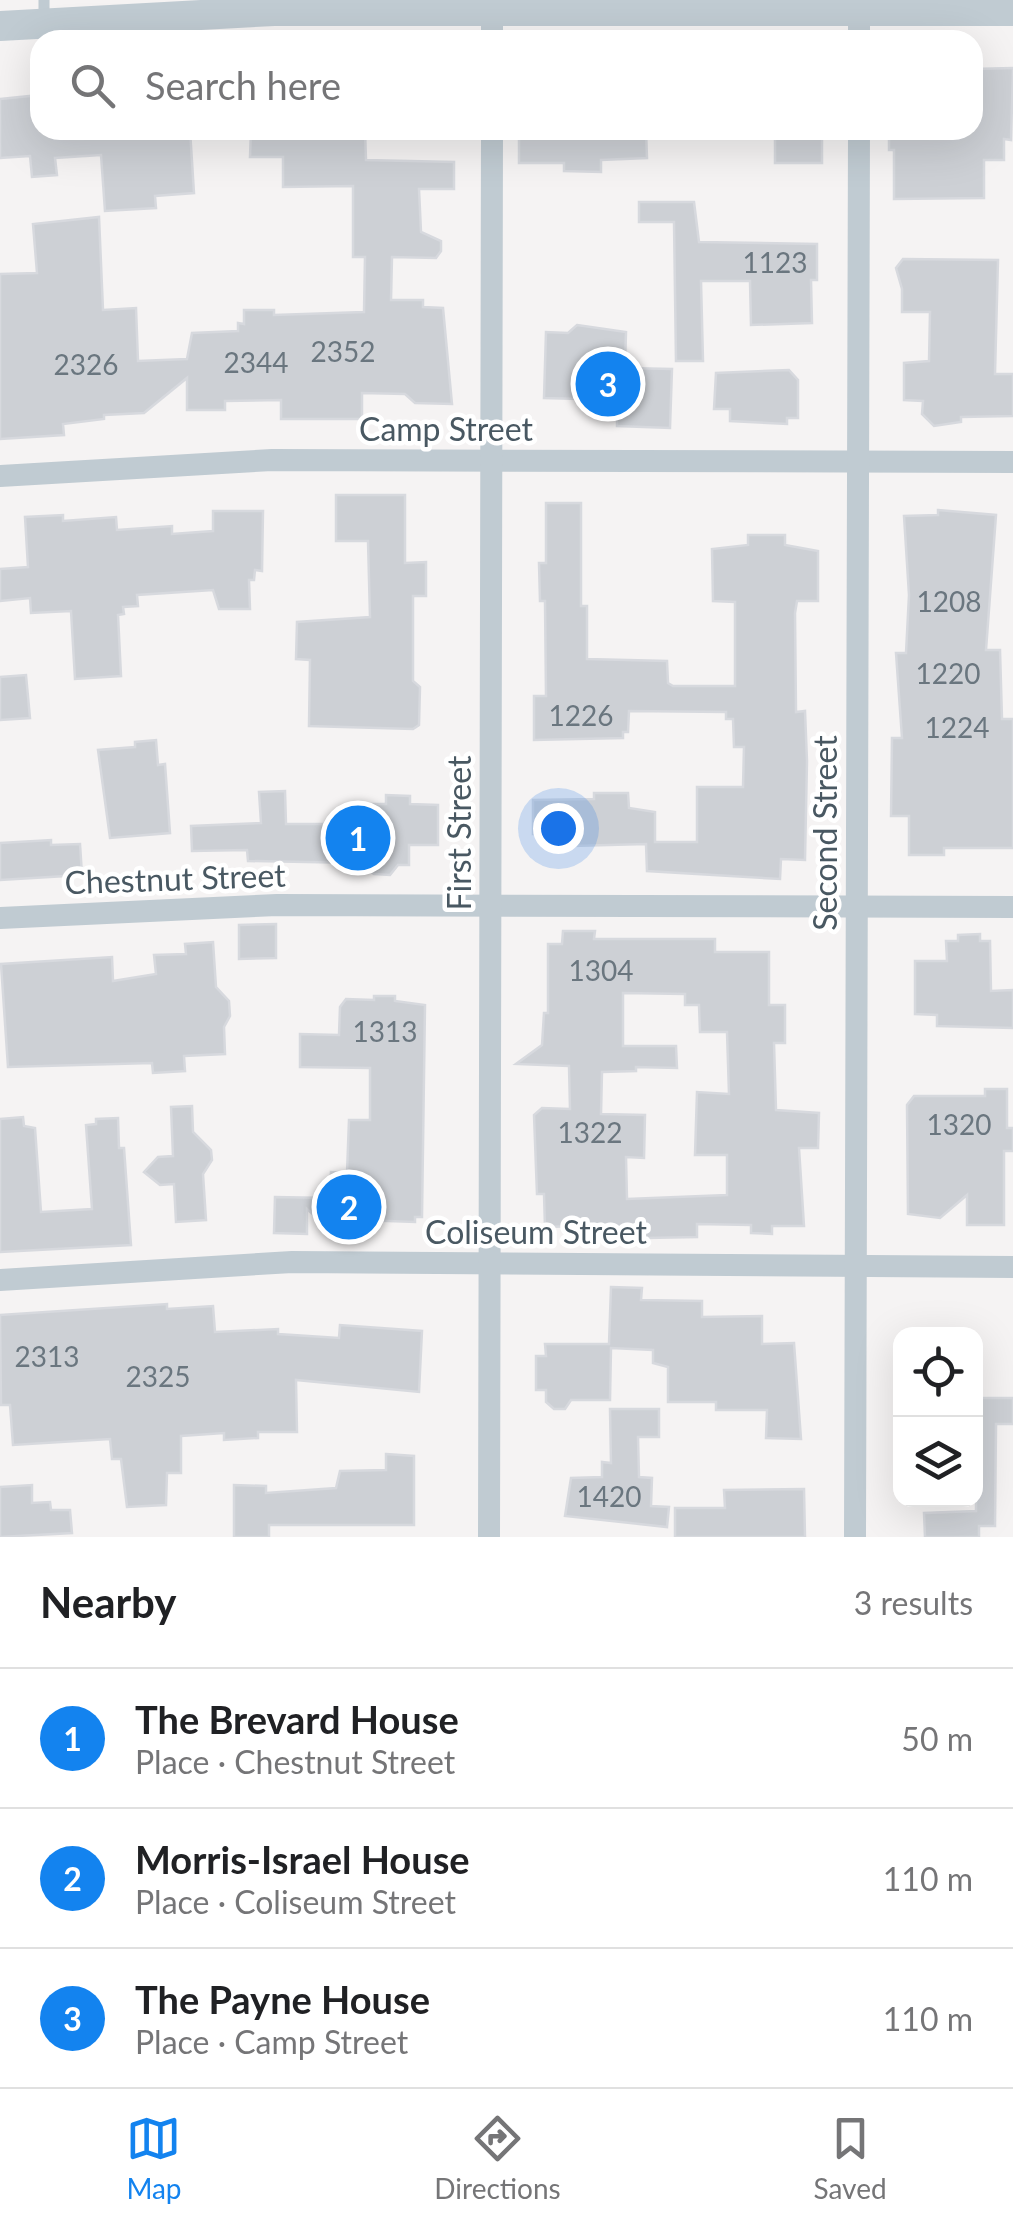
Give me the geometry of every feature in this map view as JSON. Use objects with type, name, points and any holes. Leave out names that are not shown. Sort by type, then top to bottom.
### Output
[{"type":"street","points":[[492,4],[492,30]]},
{"type":"street","points":[[0,26],[44,12],[274,11],[492,4],[859,17],[1013,11]]},
{"type":"street","name":"First Street","points":[[489,1537],[492,140]]},
{"type":"street","name":"Second Street","points":[[854,1537],[859,140]]},
{"type":"street","name":"Camp Street","points":[[0,476],[272,460],[1013,462]]},
{"type":"street","name":"Chestnut Street","points":[[0,918],[278,905],[1013,907]]},
{"type":"street","name":"Coliseum Street","points":[[0,1280],[292,1262],[1013,1267]]},
{"type":"building","points":[[1013,68],[1011,140],[1004,139],[1004,160],[984,160],[984,198],[894,199],[894,150],[889,150],[889,140],[983,140],[983,69]]},
{"type":"building","points":[[30,96],[30,140],[191,140],[194,193],[155,196],[156,208],[105,211],[101,155],[55,158],[57,175],[32,177],[30,156],[0,158],[0,99]]},
{"type":"building","points":[[251,140],[365,140],[366,160],[454,162],[454,189],[419,189],[421,232],[441,241],[441,251],[436,258],[392,257],[391,300],[423,300],[423,307],[443,308],[452,404],[415,403],[405,394],[362,393],[362,419],[281,419],[281,400],[225,401],[225,410],[187,410],[187,378],[144,413],[104,415],[104,419],[63,424],[64,435],[0,439],[0,274],[37,273],[33,224],[99,217],[103,310],[136,308],[138,361],[187,359],[192,333],[238,331],[238,323],[244,324],[244,310],[274,310],[274,315],[364,312],[365,257],[353,257],[353,186],[283,187],[283,157],[250,157]]},
{"type":"building","points":[[519,140],[646,140],[647,158],[601,160],[601,172],[564,171],[564,163],[519,163]]},
{"type":"building","points":[[775,140],[822,140],[822,163],[775,163]]},
{"type":"building","points":[[639,202],[694,202],[699,242],[817,244],[817,280],[811,280],[812,323],[751,325],[750,281],[701,281],[703,361],[676,361],[674,222],[639,222]]},
{"type":"building","points":[[903,259],[998,260],[995,374],[1013,374],[1013,416],[961,417],[961,422],[934,426],[922,414],[923,401],[904,400],[904,363],[929,361],[930,312],[902,312],[902,289],[896,268]]},
{"type":"building","points":[[577,325],[626,332],[625,368],[672,369],[670,428],[617,426],[617,400],[544,398],[546,332],[568,333]]},
{"type":"building","points":[[789,370],[798,380],[798,418],[787,418],[787,424],[730,421],[730,409],[714,409],[716,373]]},
{"type":"building","points":[[336,495],[405,495],[405,563],[426,562],[426,596],[413,596],[413,681],[420,687],[419,725],[413,729],[309,726],[310,660],[296,659],[297,622],[370,617],[368,541],[336,541]]},
{"type":"building","points":[[546,503],[581,503],[581,606],[587,606],[587,659],[667,661],[668,683],[673,686],[735,686],[735,602],[713,601],[712,549],[748,545],[748,535],[785,535],[785,545],[818,551],[818,601],[797,601],[795,613],[796,712],[805,711],[805,860],[781,859],[780,879],[647,871],[646,844],[573,846],[573,833],[533,834],[533,800],[594,799],[594,793],[628,793],[629,808],[655,812],[655,842],[697,842],[697,787],[743,787],[744,747],[734,747],[733,719],[726,719],[726,712],[629,711],[628,732],[623,732],[623,738],[534,740],[534,696],[546,696],[545,601],[540,601],[539,563],[546,563]]},
{"type":"building","points":[[938,510],[996,515],[986,650],[1000,650],[1002,719],[1013,719],[1013,848],[944,848],[944,855],[909,855],[909,816],[891,816],[892,738],[902,738],[896,653],[906,653],[909,595],[904,516],[938,515]]},
{"type":"building","points":[[213,511],[263,511],[262,571],[255,570],[254,580],[249,580],[250,609],[219,609],[213,590],[137,595],[138,606],[123,607],[124,614],[118,615],[121,676],[75,679],[71,611],[31,613],[30,598],[0,601],[0,569],[28,567],[25,517],[63,515],[63,521],[116,517],[117,530],[172,526],[172,534],[213,531]]},
{"type":"building","points":[[26,675],[30,718],[0,720],[0,677]]},
{"type":"building","points":[[156,740],[158,765],[165,764],[170,833],[110,838],[98,750],[135,747],[135,742]]},
{"type":"building","points":[[285,791],[286,824],[358,824],[358,804],[386,804],[386,795],[410,796],[410,804],[438,805],[438,845],[409,845],[409,865],[398,865],[390,875],[374,874],[359,863],[248,861],[247,850],[192,851],[191,826],[261,823],[259,792]]},
{"type":"building","points":[[51,840],[51,845],[80,844],[82,875],[0,880],[0,843]]},
{"type":"building","points":[[276,924],[276,958],[239,959],[239,925]]},
{"type":"building","points":[[563,931],[595,931],[594,939],[715,939],[715,952],[769,952],[769,1005],[785,1005],[785,1043],[774,1043],[776,1110],[819,1113],[818,1148],[799,1148],[804,1226],[772,1226],[772,1234],[751,1233],[751,1225],[697,1224],[697,1237],[646,1238],[603,1238],[603,1234],[582,1234],[582,1226],[545,1227],[544,1194],[537,1194],[534,1115],[542,1108],[570,1109],[569,1066],[516,1064],[542,1045],[544,1013],[548,1013],[548,944],[562,944]],"holes":[[[623,993],[685,994],[685,1005],[699,1005],[700,1032],[727,1032],[729,1094],[697,1092],[695,1155],[727,1155],[727,1195],[627,1199],[626,1157],[644,1158],[645,1115],[601,1114],[602,1072],[636,1071],[636,1067],[677,1068],[676,1046],[623,1046]]]},
{"type":"building","points":[[980,934],[980,941],[990,941],[991,991],[1013,990],[1013,1028],[937,1026],[937,1015],[915,1014],[915,961],[947,961],[946,941],[958,941],[958,935]]},
{"type":"building","points":[[213,942],[216,987],[229,1001],[230,1016],[224,1027],[225,1054],[184,1056],[185,1071],[153,1073],[152,1063],[8,1067],[1,964],[112,957],[113,981],[156,974],[154,955],[186,954],[185,944]]},
{"type":"building","points":[[374,996],[395,996],[395,1001],[425,1005],[422,1217],[415,1217],[415,1222],[359,1220],[346,1234],[334,1233],[307,1209],[307,1234],[274,1233],[275,1197],[330,1198],[331,1172],[347,1173],[349,1120],[370,1120],[370,1068],[300,1067],[300,1034],[339,1035],[340,1007],[346,999],[374,1000]]},
{"type":"building","points":[[985,1089],[1007,1089],[1007,1128],[1013,1128],[1013,1151],[1004,1151],[1004,1225],[967,1225],[967,1195],[940,1218],[908,1214],[907,1105],[914,1096],[985,1096]]},
{"type":"building","points":[[192,1106],[193,1132],[211,1150],[212,1160],[203,1174],[206,1220],[176,1222],[174,1184],[160,1185],[144,1172],[158,1157],[173,1156],[171,1107]]},
{"type":"building","points":[[23,1117],[24,1126],[35,1128],[41,1212],[92,1209],[86,1125],[96,1124],[96,1119],[118,1118],[131,1245],[0,1252],[0,1119]]},
{"type":"building","points":[[611,1287],[642,1288],[641,1300],[702,1301],[702,1317],[762,1316],[762,1344],[794,1343],[801,1439],[766,1438],[767,1410],[716,1410],[716,1402],[668,1402],[668,1367],[653,1363],[653,1350],[611,1348],[610,1400],[571,1400],[565,1409],[554,1409],[546,1402],[546,1390],[536,1390],[536,1356],[546,1356],[545,1344],[609,1344]]},
{"type":"building","points":[[167,1304],[167,1309],[213,1306],[215,1332],[278,1329],[278,1334],[339,1338],[340,1325],[422,1331],[419,1392],[296,1380],[297,1432],[258,1432],[258,1438],[224,1440],[224,1433],[181,1436],[181,1473],[167,1473],[166,1505],[127,1507],[121,1459],[112,1459],[110,1439],[13,1445],[10,1405],[1,1405],[0,1315]]},
{"type":"building","points":[[983,1398],[1013,1398],[1013,1424],[996,1424],[995,1526],[979,1526],[979,1537],[925,1537],[924,1513],[976,1511],[976,1507],[983,1507]]},
{"type":"building","points":[[610,1409],[659,1409],[659,1437],[638,1437],[639,1477],[652,1478],[651,1506],[669,1507],[667,1527],[565,1516],[571,1478],[602,1477],[602,1462],[611,1463]]},
{"type":"building","points":[[386,1454],[414,1456],[414,1525],[269,1525],[269,1537],[234,1537],[234,1485],[266,1486],[266,1493],[336,1488],[340,1471],[386,1470]]},
{"type":"building","points":[[32,1485],[32,1503],[50,1502],[51,1510],[70,1510],[72,1533],[0,1537],[0,1487]]},
{"type":"building","points":[[804,1489],[805,1537],[675,1537],[675,1508],[725,1508],[724,1490]]},
{"type":"place","name":"The Payne House","points":[[608,384]]},
{"type":"place","name":"The Brevard House","points":[[358,838]]},
{"type":"place","name":"Morris-Israel House","points":[[349,1207]]}]
